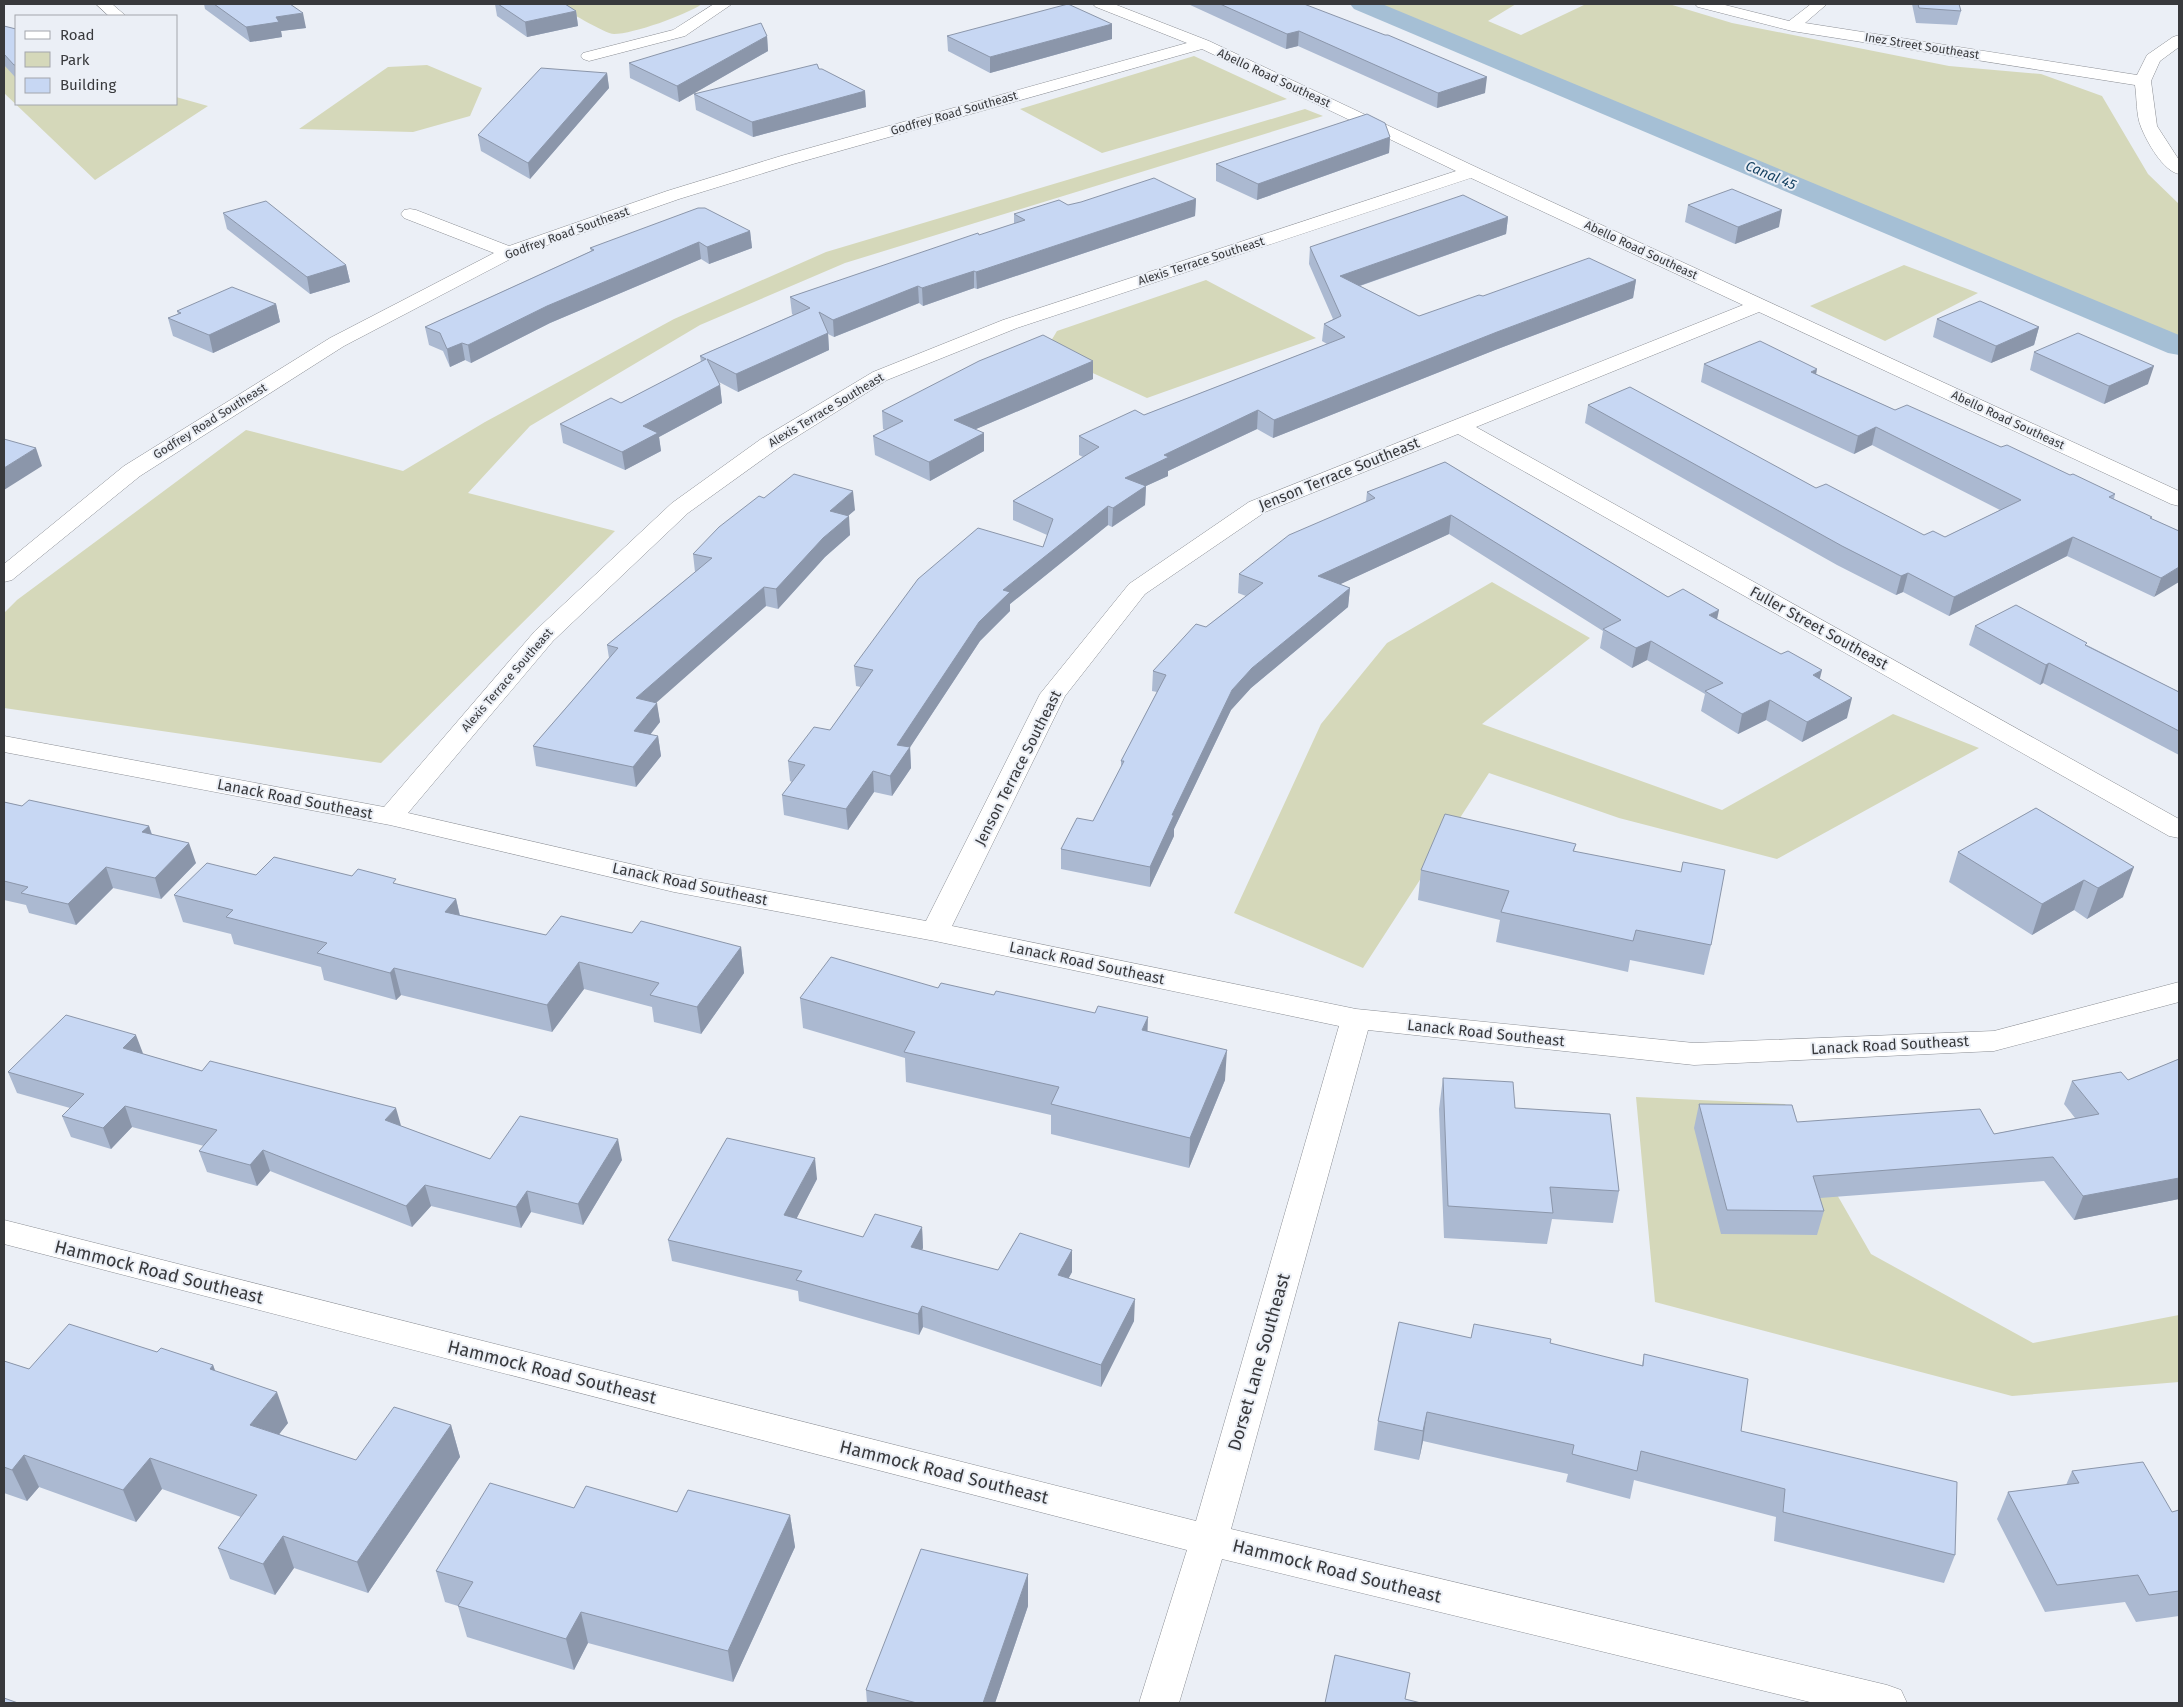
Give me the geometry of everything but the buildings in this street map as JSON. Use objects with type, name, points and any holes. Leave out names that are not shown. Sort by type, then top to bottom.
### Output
[{"type":"street","points":[[103,4],[117,15]]},
{"type":"street","points":[[589,56],[679,33],[724,4]]},
{"type":"street","name":"Abello Road Southeast","points":[[1102,4],[1203,44],[1472,172],[2179,499]]},
{"type":"street","name":"Inez Street Southeast","points":[[1703,4],[1792,26],[2143,81]]},
{"type":"street","points":[[1792,26],[1820,4]]},
{"type":"street","points":[[2179,40],[2154,58],[2143,81],[2149,126],[2169,160],[2179,169]]},
{"type":"street","name":"Godfrey Road Southeast","points":[[4,575],[140,465],[336,342],[509,252],[673,195],[787,160],[1203,44]]},
{"type":"street","name":"Alexis Terrace Southeast","points":[[390,817],[544,636],[680,508],[769,444],[880,376],[1010,324],[1472,172]]},
{"type":"street","points":[[410,214],[509,252]]},
{"type":"street","name":"Jenson Terrace Southeast","points":[[935,932],[1053,694],[1137,590],[1257,507],[1760,305]]},
{"type":"street","name":"Fuller Street Southeast","points":[[1459,426],[2179,830]]},
{"type":"street","name":"Lanack Road Southeast","points":[[4,744],[390,817],[674,883],[935,932],[1356,1019],[1694,1054],[1994,1041],[2179,992]]},
{"type":"street","name":"Dorset Lane Southeast","points":[[1158,1703],[1209,1540],[1356,1019]]},
{"type":"street","name":"Hammock Road Southeast","points":[[4,1232],[1209,1540],[1887,1703]]},
{"type":"green space","points":[[555,4],[702,4],[659,23],[634,31],[614,34],[594,26]]},
{"type":"green space","points":[[1378,4],[1516,4],[1488,21],[1521,35],[1586,4],[1669,4],[1732,23],[1949,66],[2041,74],[2102,96],[2148,174],[2179,204],[2179,337]]},
{"type":"green space","points":[[15,29],[15,104],[4,93],[4,32]]},
{"type":"green space","points":[[1194,56],[1287,99],[1102,153],[1020,109]]},
{"type":"green space","points":[[427,65],[482,88],[470,116],[413,132],[299,129],[388,67]]},
{"type":"green space","points":[[178,98],[208,106],[95,180],[17,105],[178,105]]},
{"type":"green space","points":[[1305,109],[1323,116],[845,263],[700,325],[530,426],[468,493],[615,531],[381,763],[4,708],[4,613],[17,600],[246,430],[403,471],[485,422],[674,319],[826,252]]},
{"type":"green space","points":[[1904,265],[1978,293],[1885,341],[1810,306]]},
{"type":"green space","points":[[1206,280],[1316,338],[1147,398],[1045,351],[1057,331]]},
{"type":"green space","points":[[1492,582],[1590,638],[1482,724],[1722,810],[1893,714],[1979,748],[1777,859],[1619,818],[1489,773],[1363,968],[1234,913],[1321,724],[1387,643]]},
{"type":"green space","points":[[1636,1097],[1785,1104],[1871,1254],[2033,1343],[2179,1315],[2179,1382],[2012,1396],[1655,1302]]},
{"type":"waterway","name":"Canal 45","points":[[1362,4],[2179,346]]}]
